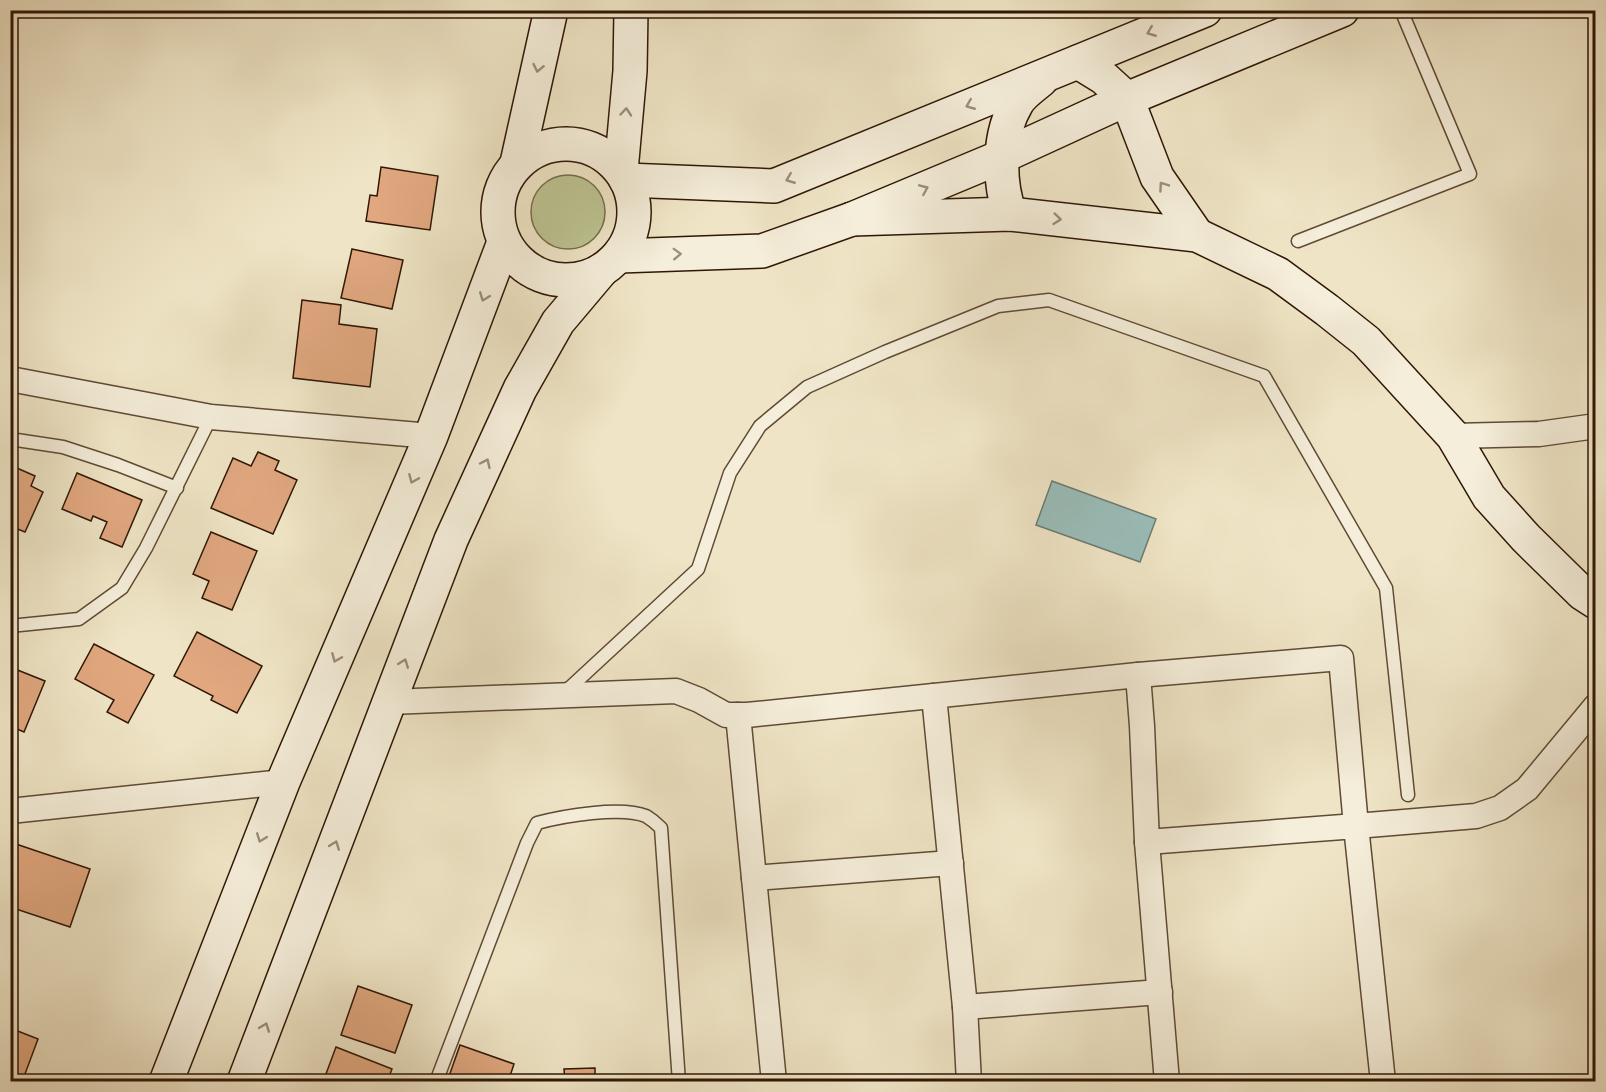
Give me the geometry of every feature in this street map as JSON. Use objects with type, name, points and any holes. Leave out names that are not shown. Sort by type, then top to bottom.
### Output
[{"type":"street","points":[[517,163],[551,10]]},
{"type":"street","points":[[624,176],[632,10]]},
{"type":"street","points":[[624,176],[774,186],[1205,10]]},
{"type":"street","points":[[244,1082],[451,540],[520,389],[558,322],[610,263],[630,236],[635,214],[632,192],[624,176],[604,155],[583,145],[559,143],[537,149],[517,163],[504,180],[498,200],[498,222],[504,242],[518,261],[536,274],[558,280],[580,279],[610,263],[762,251],[852,219],[1003,156],[1127,99],[1342,10]]},
{"type":"street","points":[[1078,62],[1104,78],[1127,99],[1157,177],[1197,235]]},
{"type":"street","points":[[1010,214],[1003,190],[1003,156],[1007,124],[1018,101],[1046,75]]},
{"type":"street","points":[[852,219],[1010,214],[1197,235],[1278,274],[1366,341],[1453,436],[1490,497],[1526,538],[1591,592]]},
{"type":"street","points":[[166,1082],[283,782],[431,436],[504,242]]},
{"type":"street","points":[[10,379],[210,417],[431,436]]},
{"type":"street","points":[[1453,436],[1539,434],[1596,426]]},
{"type":"street","points":[[390,702],[676,691],[699,700],[726,715],[738,715],[1138,675],[1341,658],[1383,1082]]},
{"type":"street","points":[[1138,675],[1147,842],[1167,1082]]},
{"type":"street","points":[[934,696],[965,1007],[969,1082]]},
{"type":"street","points":[[1147,842],[1476,816],[1500,808],[1527,789],[1596,706]]},
{"type":"street","points":[[738,715],[774,1082]]},
{"type":"street","points":[[10,811],[283,782]]},
{"type":"street","points":[[754,878],[951,863]]},
{"type":"street","points":[[965,1007],[1160,992]]},
{"type":"lane","points":[[1298,241],[1470,174],[1401,10]]},
{"type":"lane","points":[[562,695],[698,569],[730,473],[760,426],[807,387],[885,351],[998,306],[1049,300],[1264,376],[1386,588],[1408,795]]},
{"type":"lane","points":[[10,626],[79,619],[122,588],[177,488],[210,417]]},
{"type":"lane","points":[[10,439],[63,447],[177,488]]},
{"type":"lane","points":[[436,1082],[527,843],[537,823],[559,817],[621,811],[647,816],[661,828],[679,1082]]},
{"type":"green space","points":[[568,175],[582,178],[594,186],[602,198],[605,212],[602,226],[594,238],[582,246],[568,249],[554,246],[542,238],[534,226],[531,212],[534,198],[542,186],[554,178]]},
{"type":"water","points":[[1052,481],[1156,519],[1140,562],[1036,525]]},
{"type":"building","points":[[381,167],[438,176],[430,230],[366,221],[370,195],[377,196]]},
{"type":"building","points":[[352,249],[403,260],[392,309],[341,298]]},
{"type":"building","points":[[302,300],[341,305],[339,324],[377,329],[370,387],[293,378]]},
{"type":"building","points":[[258,452],[279,461],[275,470],[297,480],[273,534],[211,508],[233,458],[251,466]]},
{"type":"building","points":[[10,465],[35,476],[31,486],[43,492],[25,532],[10,526],[10,511],[13,506],[10,505]]},
{"type":"building","points":[[77,473],[142,500],[122,547],[100,538],[107,522],[93,516],[91,521],[62,509]]},
{"type":"building","points":[[211,532],[257,551],[232,610],[202,598],[209,581],[193,574]]},
{"type":"building","points":[[197,632],[262,666],[237,713],[211,700],[213,696],[174,676]]},
{"type":"building","points":[[94,644],[154,675],[128,723],[107,712],[114,700],[75,679]]},
{"type":"building","points":[[10,667],[45,681],[24,732],[10,726]]},
{"type":"building","points":[[10,842],[90,869],[70,927],[10,907]]},
{"type":"building","points":[[358,986],[412,1005],[395,1053],[341,1035]]},
{"type":"building","points":[[10,1028],[38,1039],[22,1082],[10,1082]]},
{"type":"building","points":[[460,1045],[514,1064],[508,1082],[447,1082]]},
{"type":"building","points":[[336,1047],[392,1069],[387,1082],[323,1082]]},
{"type":"building","points":[[595,1068],[595,1077],[632,1075],[633,1082],[565,1082],[564,1069]]}]
